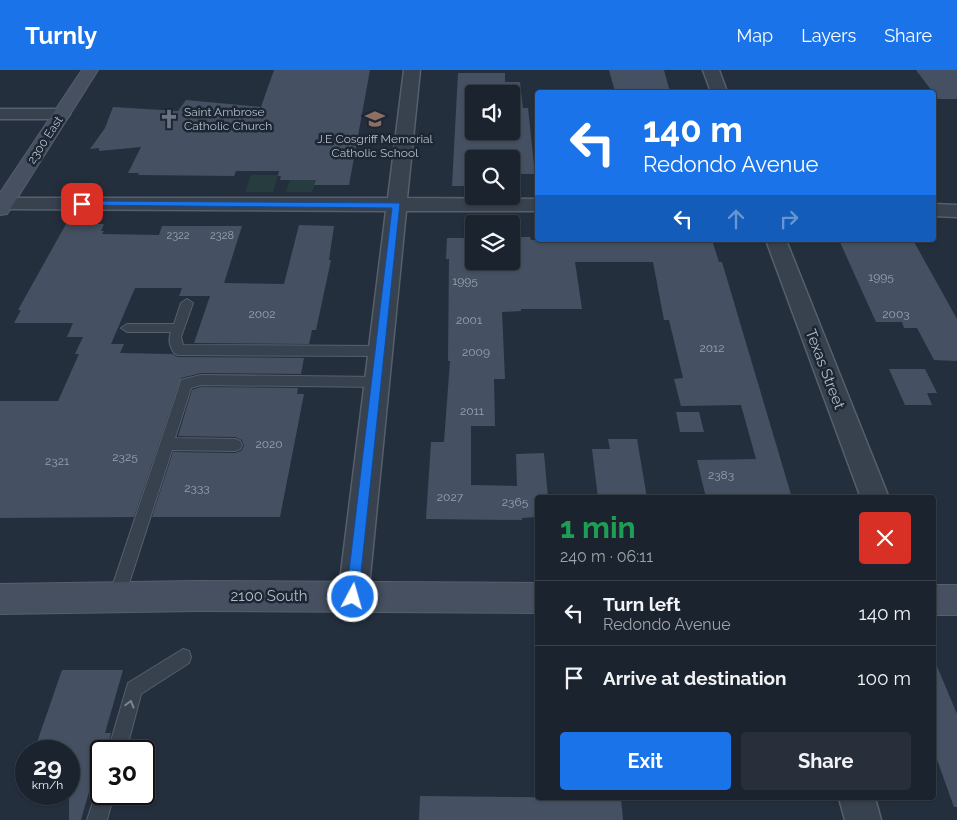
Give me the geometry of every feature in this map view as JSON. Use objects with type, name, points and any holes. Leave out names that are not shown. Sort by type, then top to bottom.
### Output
[{"type":"street","name":"2300 East","points":[[2,206],[90,70]]},
{"type":"street","points":[[353,597],[412,70]]},
{"type":"street","points":[[711,70],[718,90]]},
{"type":"street","points":[[0,114],[62,114]]},
{"type":"street","points":[[2,206],[535,205]]},
{"type":"street","points":[[936,210],[957,211]]},
{"type":"street","name":"Texas Street","points":[[777,242],[873,495]]},
{"type":"street","name":"2100 South","points":[[0,599],[117,596],[535,598]]},
{"type":"street","points":[[936,600],[957,600]]},
{"type":"street","points":[[858,800],[863,820]]},
{"type":"lane","points":[[187,303],[175,337],[178,350],[380,351]]},
{"type":"lane","points":[[126,328],[179,328]]},
{"type":"lane","points":[[117,596],[186,384],[201,380],[377,382]]},
{"type":"lane","points":[[167,444],[235,445]]},
{"type":"lane","points":[[120,740],[134,689],[183,657]]},
{"type":"lane","points":[[97,820],[102,805]]},
{"type":"green space","points":[[251,175],[278,175],[273,192],[245,192]]},
{"type":"green space","points":[[290,180],[316,180],[312,192],[286,192]]},
{"type":"building","points":[[274,70],[370,70],[349,185],[314,185],[316,180],[280,180],[281,176],[278,176],[279,171],[236,171],[234,176],[138,175],[139,173],[128,173],[141,147],[99,151],[99,148],[90,149],[105,128],[113,107],[178,111],[186,100],[261,107]]},
{"type":"building","points":[[609,70],[664,70],[669,90],[614,90]]},
{"type":"building","points":[[916,70],[957,70],[957,99],[938,99],[936,90],[931,90]]},
{"type":"building","points":[[458,73],[505,73],[505,82],[520,82],[523,108],[528,108],[535,174],[520,174],[520,150],[465,150],[465,186],[452,186]]},
{"type":"building","points":[[66,224],[104,224],[101,231],[104,231],[102,234],[159,235],[162,226],[242,226],[224,283],[284,284],[299,225],[334,226],[329,260],[331,260],[316,330],[312,330],[309,344],[194,343],[210,296],[179,296],[182,288],[135,288],[111,344],[124,344],[120,353],[172,354],[178,357],[304,358],[301,374],[201,373],[181,378],[134,517],[0,518],[0,401],[58,401],[79,354],[75,354],[83,337],[67,337],[73,323],[14,323],[21,310],[18,310]]},
{"type":"building","points":[[520,237],[530,237],[535,242],[713,242],[719,262],[722,262],[791,495],[705,495],[697,460],[756,459],[741,405],[681,406],[674,379],[683,378],[669,320],[664,320],[653,262],[575,262],[582,309],[521,309],[521,311],[502,312],[505,379],[494,379],[495,426],[471,426],[471,485],[517,486],[516,454],[544,453],[548,495],[535,495],[535,517],[522,518],[522,520],[426,519],[431,442],[444,442],[450,361],[448,361],[449,259],[446,259],[447,238],[465,238],[465,270],[520,270]]},
{"type":"building","points":[[840,242],[914,242],[957,319],[957,361],[934,360],[917,328],[904,328],[902,322],[876,322]]},
{"type":"building","points":[[889,369],[925,369],[937,393],[927,393],[932,405],[905,405]]},
{"type":"building","points":[[201,387],[298,388],[297,394],[304,394],[280,517],[152,517],[173,452],[235,453],[241,451],[244,446],[242,440],[235,437],[178,436],[192,390]]},
{"type":"building","points":[[676,412],[699,412],[704,432],[680,432]]},
{"type":"building","points":[[608,439],[637,439],[646,495],[598,495],[592,449],[610,449]]},
{"type":"building","points":[[936,664],[957,714],[957,807],[954,807],[936,757]]},
{"type":"building","points":[[62,670],[123,670],[105,733],[111,733],[109,740],[90,740],[90,792],[81,820],[69,820],[69,805],[80,805],[80,740],[38,740]]},
{"type":"building","points":[[420,796],[535,797],[535,800],[621,800],[623,820],[419,820]]},
{"type":"place","name":"Saint Ambrose Catholic Church","points":[[169,119]]},
{"type":"place","name":"J.E Cosgriff Memorial Catholic School","points":[[375,119]]},
{"type":"route","points":[[82,204],[397,205],[353,597]]}]
